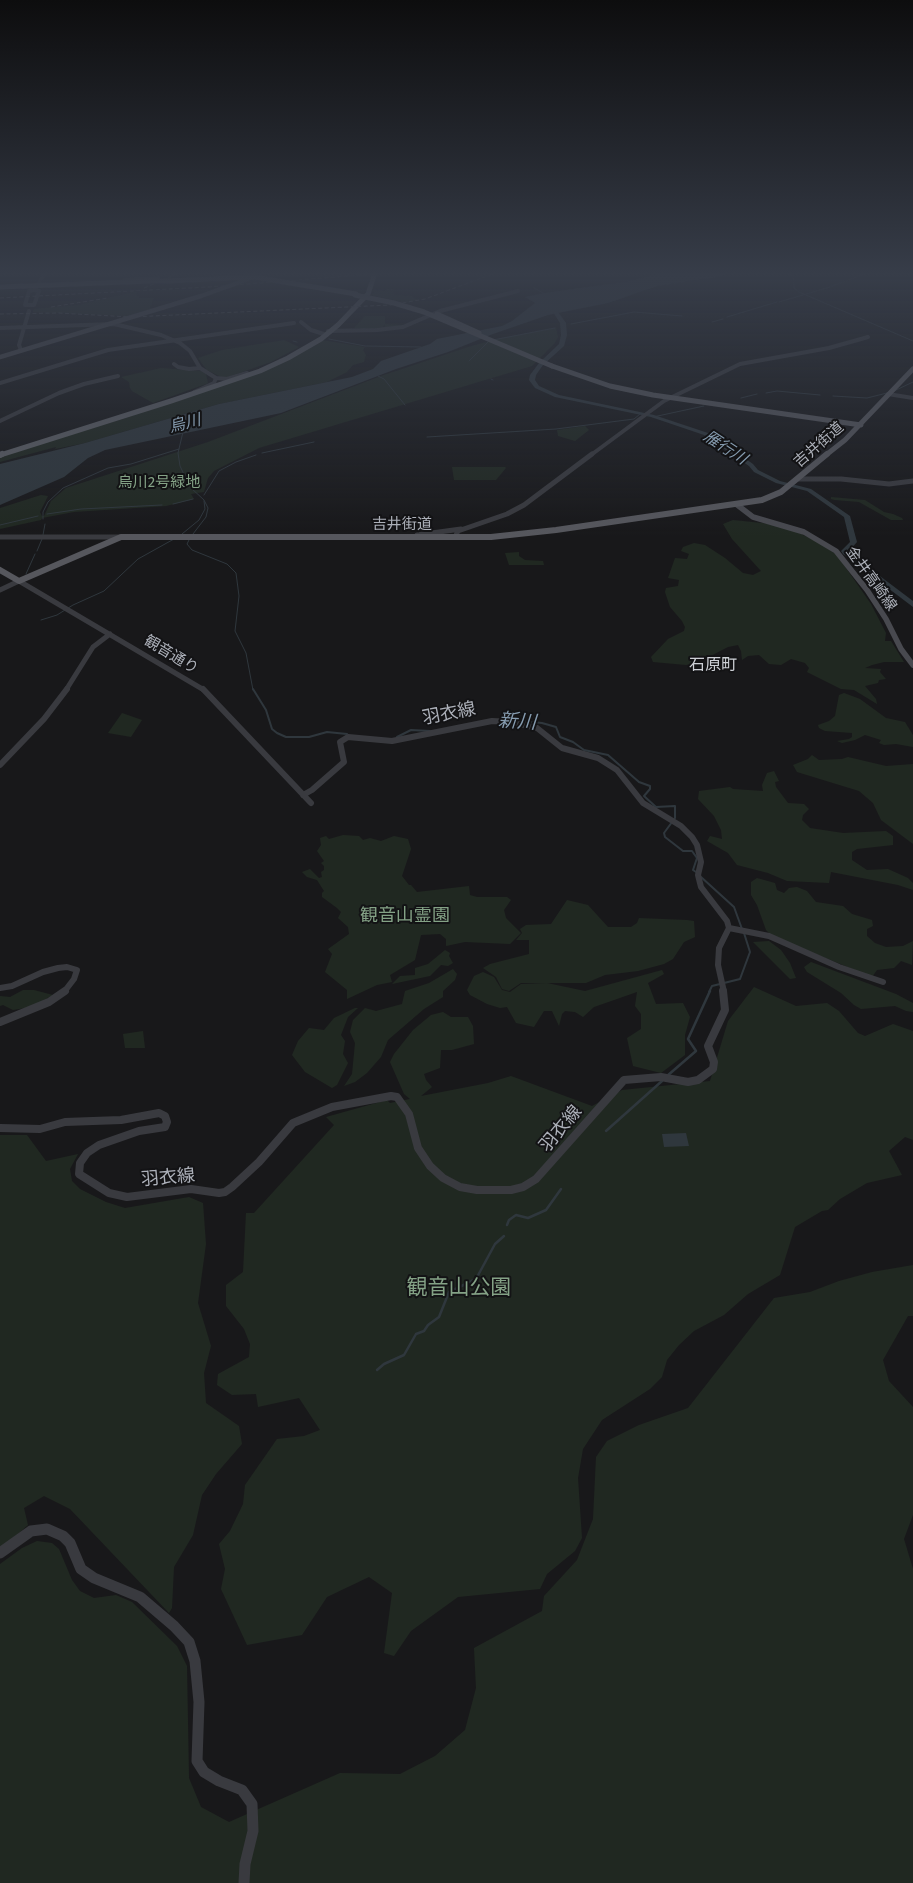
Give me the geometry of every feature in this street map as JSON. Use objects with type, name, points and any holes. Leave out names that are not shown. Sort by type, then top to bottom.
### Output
[{"type":"highway","points":[[0,453],[194,392],[276,361]]},
{"type":"highway","points":[[0,453],[101,424],[260,371],[282,361]]},
{"type":"highway","points":[[0,453],[26,443]]},
{"type":"main road","points":[[541,361],[587,377],[643,393],[861,425]]},
{"type":"main road","points":[[542,361],[554,366]]},
{"type":"main road","name":"吉井街道","points":[[19,581],[121,537],[407,538],[523,535],[769,498],[793,483],[869,420],[913,368]]},
{"type":"main road","name":"吉井街道","points":[[890,395],[913,373]]},
{"type":"main road","name":"金井高崎線","points":[[736,504],[753,517],[804,532],[836,551],[876,604],[901,649],[913,665]]},
{"type":"main road","name":"観音通り","points":[[0,570],[19,581]]},
{"type":"street","points":[[0,383],[72,361]]},
{"type":"street","points":[[195,361],[200,368],[216,378],[227,379],[247,373]]},
{"type":"street","points":[[455,537],[458,531],[507,514],[524,505],[669,398],[740,364],[757,361]]},
{"type":"street","points":[[174,364],[178,367],[189,369],[200,368]]},
{"type":"street","points":[[0,421],[59,393],[84,384],[118,376]]},
{"type":"street","points":[[194,392],[214,383],[216,378]]},
{"type":"street","points":[[890,395],[913,398]]},
{"type":"street","points":[[793,483],[841,479],[889,484],[913,481]]},
{"type":"street","points":[[407,538],[464,529]]},
{"type":"street","points":[[0,537],[121,537]]},
{"type":"street","points":[[0,590],[19,581]]},
{"type":"street","name":"観音通り","points":[[19,581],[202,688],[311,803]]},
{"type":"street","points":[[0,765],[44,719],[65,691],[93,647],[110,634]]},
{"type":"street","name":"羽衣線","points":[[0,1128],[40,1129],[65,1122],[121,1120],[159,1113],[165,1116],[167,1122],[165,1127],[139,1131],[100,1145],[87,1153],[83,1158],[80,1163],[79,1174],[110,1193],[127,1197],[192,1189],[219,1193],[225,1192],[232,1187],[259,1162],[293,1123],[332,1107],[391,1096],[398,1097],[410,1114],[418,1148],[430,1166],[443,1178],[460,1187],[477,1190],[511,1190],[523,1187],[536,1179],[624,1080],[661,1077],[688,1082],[698,1080],[713,1069],[714,1062],[708,1046],[725,1010],[725,998],[718,965],[719,948],[729,928],[727,921],[701,887],[698,874],[702,862],[697,845],[692,837],[681,826],[643,803],[617,770],[598,758],[562,748],[536,728],[492,721],[392,741],[348,737],[342,739],[340,742],[344,762],[312,790],[303,795]]},
{"type":"street","points":[[729,928],[769,936],[839,966],[883,982]]},
{"type":"street","points":[[0,988],[12,986],[43,972],[58,968],[67,967],[77,970],[74,980],[65,991],[49,1002],[0,1022]]},
{"type":"street","points":[[0,1553],[31,1531],[47,1529],[63,1536],[70,1543],[81,1570],[94,1578],[140,1597],[174,1626],[189,1642],[200,1702],[197,1760],[204,1772],[219,1781],[242,1790],[252,1804],[253,1831],[245,1864],[244,1883]]},
{"type":"green space","points":[[200,361],[273,361],[228,377],[221,377],[207,370],[203,371],[206,374],[208,383],[153,403],[132,391],[129,382],[121,377],[161,368],[201,371],[206,369]]},
{"type":"green space","points":[[278,361],[364,361],[353,365],[347,372],[327,382],[219,404],[85,443],[55,449],[56,447],[0,462],[0,456],[126,418],[239,379]]},
{"type":"green space","name":"烏川2号緑地","points":[[426,361],[537,361],[532,366],[259,448],[214,471],[208,478],[204,492],[191,494],[194,499],[166,506],[74,512],[0,529],[0,508],[41,495],[48,496],[40,512],[44,516],[51,501],[66,488],[208,442],[381,376]]},
{"type":"green space","points":[[585,426],[589,430],[575,441],[558,436],[557,430]]},
{"type":"green space","points":[[452,467],[506,468],[496,480],[454,480]]},
{"type":"green space","points":[[831,497],[865,500],[884,512],[893,514],[903,520],[891,520],[859,502],[835,500],[831,499]]},
{"type":"green space","points":[[733,520],[772,524],[795,531],[818,542],[837,555],[871,604],[886,633],[885,641],[891,641],[904,662],[884,662],[865,668],[881,669],[880,672],[886,679],[865,686],[876,699],[877,704],[854,690],[841,689],[807,672],[809,668],[805,663],[791,659],[781,665],[769,664],[759,655],[748,656],[742,660],[738,645],[728,647],[699,662],[686,665],[653,662],[651,657],[668,639],[684,631],[685,627],[670,607],[665,592],[666,588],[678,586],[679,580],[668,578],[675,558],[687,559],[689,554],[681,551],[683,547],[694,543],[705,545],[743,573],[753,575],[761,571],[732,539],[723,524]]},
{"type":"green space","points":[[519,552],[519,556],[525,560],[543,561],[544,565],[509,565],[505,553]]},
{"type":"green space","points":[[844,693],[860,699],[886,718],[905,722],[913,735],[913,747],[896,744],[884,745],[879,743],[881,740],[865,735],[842,743],[837,741],[849,739],[852,737],[852,733],[825,731],[819,728],[818,725],[829,721],[835,716],[839,695]]},
{"type":"green space","points":[[122,713],[142,720],[131,737],[108,733]]},
{"type":"green space","points":[[812,755],[819,760],[848,757],[886,766],[913,764],[913,844],[881,820],[873,803],[859,791],[797,772],[793,765],[808,759]]},
{"type":"green space","points":[[774,771],[779,781],[775,782],[776,787],[788,803],[804,804],[809,809],[803,815],[802,820],[810,828],[843,833],[886,831],[893,836],[893,845],[857,849],[852,852],[852,860],[867,870],[888,869],[908,878],[913,883],[913,890],[898,885],[831,872],[829,883],[787,881],[768,873],[737,865],[728,853],[707,841],[710,836],[722,839],[721,830],[714,816],[698,799],[699,791],[730,787],[733,789],[763,791],[762,785],[767,773]]},
{"type":"green space","name":"観音山霊園","points":[[343,835],[359,836],[363,840],[370,838],[381,841],[394,836],[408,839],[411,849],[402,876],[417,892],[469,886],[470,895],[477,897],[507,897],[511,900],[504,910],[506,918],[521,933],[510,944],[465,942],[446,946],[446,939],[440,934],[421,935],[415,960],[390,975],[392,982],[377,985],[347,999],[347,990],[325,972],[332,954],[328,949],[349,934],[348,927],[338,918],[341,912],[322,897],[324,891],[317,880],[307,877],[302,872],[310,869],[319,878],[322,877],[321,872],[324,870],[324,866],[321,863],[324,861],[317,851],[321,845],[320,838],[326,836],[329,839]]},
{"type":"green space","points":[[757,878],[775,883],[777,890],[784,893],[789,888],[797,887],[807,891],[816,902],[843,906],[852,914],[872,920],[873,926],[867,929],[867,936],[875,943],[886,947],[903,946],[913,941],[912,965],[901,961],[894,968],[877,970],[872,977],[772,936],[766,930],[757,905],[751,895],[751,882]]},
{"type":"green space","points":[[567,900],[588,905],[608,927],[631,927],[637,923],[639,918],[694,921],[695,937],[684,942],[673,959],[664,964],[638,971],[605,975],[586,983],[521,983],[509,991],[502,989],[496,977],[483,968],[490,964],[529,954],[529,940],[516,940],[522,933],[520,929],[526,925],[551,924]]},
{"type":"green space","points":[[769,941],[781,950],[790,963],[796,978],[790,979],[753,942]]},
{"type":"green space","points":[[445,950],[450,953],[449,956],[453,963],[448,966],[441,965],[430,976],[392,984],[400,976],[415,975],[415,968],[428,964]]},
{"type":"green space","points":[[811,962],[896,994],[913,1003],[913,1012],[895,1006],[861,1009],[841,993],[807,972],[804,967]]},
{"type":"green space","points":[[453,969],[457,974],[455,980],[443,991],[443,997],[424,1009],[388,1040],[381,1057],[367,1073],[355,1082],[344,1086],[352,1074],[355,1043],[350,1032],[353,1020],[365,1008],[376,1011],[402,1004],[405,991],[429,983]]},
{"type":"green space","points":[[662,970],[664,974],[648,983],[656,1004],[683,1003],[690,1017],[685,1035],[685,1055],[661,1073],[633,1066],[627,1038],[641,1029],[641,1014],[635,1006],[637,992],[594,1007],[583,1017],[575,1012],[565,1011],[562,1014],[559,1026],[552,1011],[544,1011],[534,1027],[516,1023],[507,1007],[500,1008],[487,1004],[470,995],[467,990],[474,976],[483,972],[494,977],[502,990],[510,992],[521,984],[547,983],[585,991]]},
{"type":"green space","name":"観音山公園","points":[[754,987],[796,1006],[827,1003],[839,1011],[858,1033],[865,1036],[893,1024],[913,1031],[913,1140],[905,1137],[889,1151],[902,1175],[867,1183],[840,1199],[828,1210],[822,1211],[795,1227],[780,1275],[748,1294],[724,1315],[694,1331],[667,1360],[662,1377],[650,1389],[602,1420],[583,1449],[578,1478],[582,1538],[575,1551],[547,1574],[540,1589],[458,1597],[411,1631],[394,1656],[384,1653],[392,1593],[369,1577],[327,1597],[302,1635],[247,1645],[221,1589],[225,1569],[219,1544],[230,1531],[243,1504],[245,1485],[277,1439],[304,1436],[320,1430],[299,1398],[258,1407],[256,1394],[232,1395],[217,1385],[218,1374],[249,1357],[250,1344],[244,1329],[226,1306],[226,1285],[243,1272],[246,1213],[254,1213],[334,1125],[326,1117],[387,1100],[390,1103],[410,1099],[404,1094],[390,1062],[413,1030],[431,1015],[443,1012],[451,1017],[468,1017],[473,1026],[474,1044],[452,1050],[441,1050],[440,1068],[424,1074],[432,1087],[421,1096],[488,1083],[511,1076],[592,1106],[622,1090],[710,1081],[728,1021]]},
{"type":"green space","points":[[23,990],[34,990],[53,995],[32,1007],[13,1010],[3,1005],[0,1006],[0,996],[10,997]]},
{"type":"green space","points":[[358,1008],[348,1017],[341,1035],[345,1041],[343,1054],[348,1063],[337,1085],[332,1088],[305,1072],[292,1055],[298,1041],[309,1028],[324,1030],[334,1018]]},
{"type":"green space","points":[[143,1031],[145,1048],[125,1048],[123,1034]]},
{"type":"green space","points":[[0,1135],[27,1135],[46,1161],[78,1154],[70,1169],[72,1181],[80,1189],[106,1202],[125,1208],[189,1197],[203,1203],[206,1244],[198,1303],[211,1346],[204,1373],[206,1403],[239,1426],[242,1444],[216,1474],[202,1495],[193,1535],[174,1567],[172,1608],[169,1613],[70,1509],[44,1496],[24,1508],[28,1525],[0,1550]]},
{"type":"green space","points":[[913,1265],[913,1316],[908,1316],[883,1360],[889,1381],[913,1407],[913,1515],[904,1539],[913,1569],[913,1883],[0,1883],[0,1564],[22,1548],[37,1541],[52,1543],[59,1549],[72,1580],[80,1591],[94,1598],[116,1595],[132,1602],[177,1646],[187,1666],[189,1778],[201,1807],[229,1822],[340,1773],[400,1774],[435,1756],[465,1730],[476,1688],[474,1648],[542,1611],[544,1596],[577,1560],[593,1519],[596,1457],[607,1441],[639,1425],[688,1408],[774,1298],[810,1292],[839,1281],[872,1272]]},
{"type":"water","name":"烏川","points":[[381,361],[421,361],[281,413],[105,450],[88,458],[64,477],[0,505],[0,464],[85,443],[219,404],[352,377],[373,369]]},
{"type":"water","points":[[686,1133],[689,1146],[664,1147],[662,1134]]},
{"type":"waterway","name":"雁行川","points":[[544,361],[533,375],[532,380],[537,387],[557,396],[652,416],[706,434],[751,465],[756,471],[778,482],[809,490],[847,516],[854,542],[844,551],[845,553],[913,605]]},
{"type":"waterway","points":[[378,376],[384,379],[405,405]]},
{"type":"waterway","points":[[894,391],[913,382]]},
{"type":"waterway","points":[[766,393],[777,391],[820,395]]},
{"type":"waterway","points":[[833,396],[867,398],[887,393]]},
{"type":"waterway","points":[[741,398],[757,394]]},
{"type":"waterway","points":[[653,417],[704,406]]},
{"type":"waterway","points":[[427,437],[556,429],[634,419],[640,414]]},
{"type":"waterway","name":"新川","points":[[179,449],[183,432]]},
{"type":"waterway","points":[[262,453],[314,442]]},
{"type":"waterway","points":[[43,519],[43,512],[48,502],[63,488],[108,468],[131,464],[179,449]]},
{"type":"waterway","name":"新川","points":[[179,449],[180,466],[190,487],[204,500],[208,508],[206,517],[193,534]]},
{"type":"waterway","points":[[204,495],[219,471],[236,462],[256,455]]},
{"type":"waterway","points":[[173,504],[193,499]]},
{"type":"waterway","name":"新川","points":[[182,534],[199,520],[205,509],[204,501]]},
{"type":"waterway","points":[[47,514],[81,509],[162,505]]},
{"type":"waterway","points":[[0,525],[38,516]]},
{"type":"waterway","points":[[43,535],[45,524]]},
{"type":"waterway","name":"新川","points":[[190,538],[187,544],[192,550],[227,564],[236,573],[239,596],[235,631],[246,653],[253,690]]},
{"type":"waterway","points":[[37,551],[42,539]]},
{"type":"waterway","points":[[41,620],[57,615],[73,605],[104,591],[138,559],[174,539]]},
{"type":"waterway","points":[[26,574],[35,554]]},
{"type":"waterway","name":"新川","points":[[253,689],[266,710],[272,729],[277,733],[286,737],[309,737],[327,732],[347,734]]},
{"type":"waterway","name":"新川","points":[[515,720],[542,723],[556,727],[560,737],[573,742],[584,750],[608,755],[639,782],[650,786],[650,789],[644,796],[656,807],[675,806],[675,818],[664,833],[665,837],[683,851],[692,851],[697,858],[693,870],[696,872]]},
{"type":"waterway","name":"新川","points":[[397,737],[411,730],[430,731]]},
{"type":"waterway","name":"新川","points":[[701,877],[734,907],[742,929]]},
{"type":"waterway","name":"新川","points":[[724,983],[740,979],[750,952],[744,933]]},
{"type":"waterway","name":"新川","points":[[709,992],[712,986],[720,984]]},
{"type":"waterway","name":"新川","points":[[667,1076],[696,1051],[688,1039],[710,991]]},
{"type":"waterway","name":"新川","points":[[606,1131],[662,1081]]},
{"type":"waterway","points":[[507,1225],[509,1220],[516,1215],[528,1218],[546,1210],[561,1189]]},
{"type":"waterway","points":[[377,1370],[384,1364],[404,1355],[416,1334],[424,1331],[428,1325],[439,1317],[449,1292],[476,1279],[495,1244],[504,1236]]},
{"type":"district","name":"石原町","points":[[713,666]]}]
